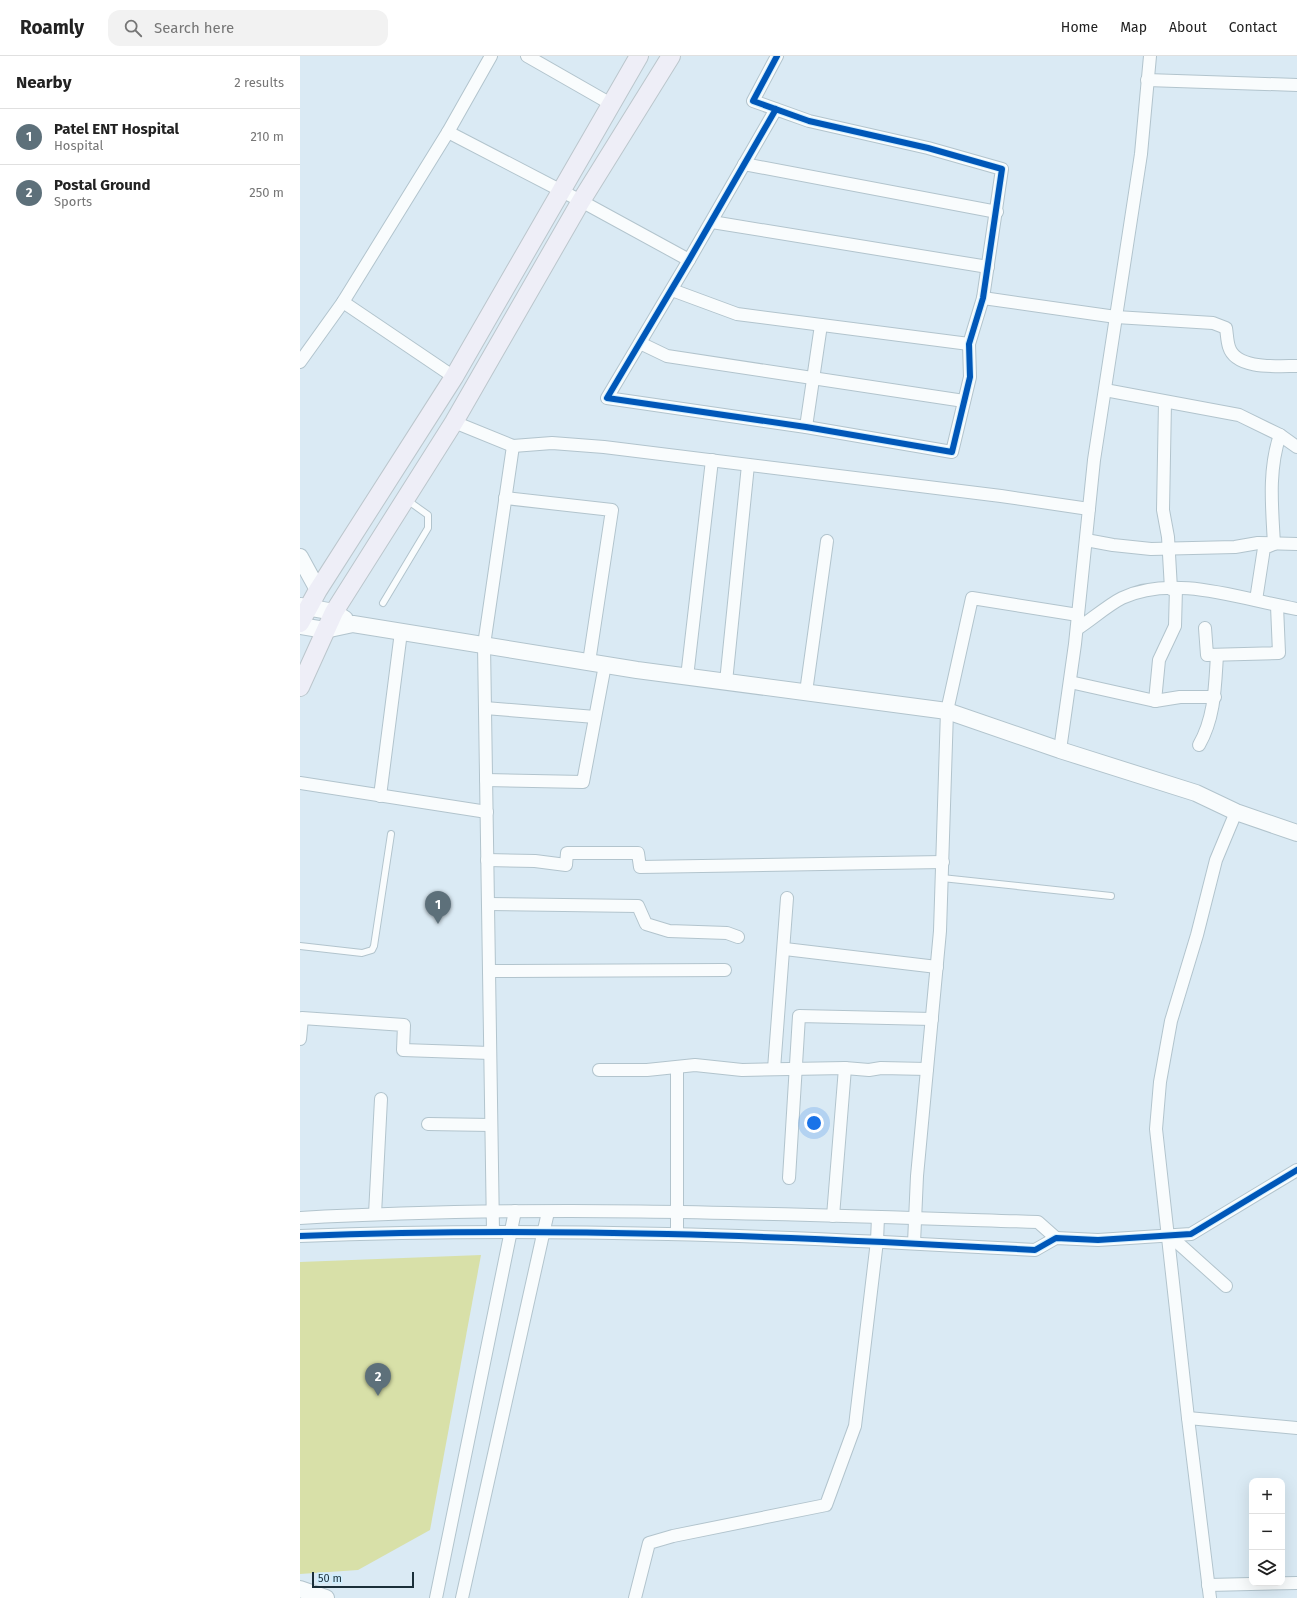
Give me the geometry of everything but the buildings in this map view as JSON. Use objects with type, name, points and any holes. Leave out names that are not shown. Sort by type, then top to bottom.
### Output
[{"type":"main road","points":[[302,615],[454,378],[562,191],[610,104],[639,56]]},
{"type":"main road","points":[[300,687],[334,612],[454,422],[581,201],[671,56]]},
{"type":"main road","points":[[300,557],[318,590]]},
{"type":"main road","points":[[302,615],[334,612],[353,624]]},
{"type":"main road","points":[[302,615],[326,630],[353,624],[597,664],[947,711],[1060,750],[1196,794],[1213,800],[1236,812],[1297,833]]},
{"type":"main road","points":[[300,1589],[326,1598]]},
{"type":"street","points":[[300,362],[343,302],[448,132],[491,56]]},
{"type":"street","points":[[527,56],[610,104]]},
{"type":"street","points":[[776,109],[712,222],[607,398],[806,427],[952,452],[970,377],[969,344],[983,298],[997,212],[1002,169],[928,148],[809,121],[776,109],[754,101],[777,56]]},
{"type":"street","points":[[1060,750],[1077,629],[1094,460],[1141,154],[1150,56]]},
{"type":"street","points":[[1147,80],[1297,85]]},
{"type":"street","points":[[448,132],[581,201],[689,260]]},
{"type":"street","points":[[744,164],[997,212]]},
{"type":"street","points":[[712,222],[988,268]]},
{"type":"street","points":[[672,290],[737,314],[969,344]]},
{"type":"street","points":[[983,298],[1116,318],[1214,323],[1226,328],[1229,348],[1238,359],[1263,366],[1297,366]]},
{"type":"street","points":[[343,302],[454,378]]},
{"type":"street","points":[[806,427],[822,325]]},
{"type":"street","points":[[640,343],[667,356],[814,377],[964,401]]},
{"type":"street","points":[[1105,390],[1239,415],[1280,435],[1297,447]]},
{"type":"street","points":[[1155,701],[1159,660],[1175,626],[1173,589],[1163,510],[1165,402]]},
{"type":"street","points":[[454,422],[513,446],[552,443],[712,460],[1089,509]]},
{"type":"street","points":[[1274,544],[1271,476],[1275,450],[1280,435]]},
{"type":"street","points":[[492,1231],[484,645],[513,446]]},
{"type":"street","points":[[687,677],[712,460]]},
{"type":"street","points":[[726,682],[748,465]]},
{"type":"street","points":[[486,780],[583,782],[595,717],[597,664],[612,510],[506,498]]},
{"type":"street","points":[[1086,540],[1113,545],[1151,549],[1168,547],[1235,547],[1245,544],[1297,544]]},
{"type":"street","points":[[806,692],[827,541]]},
{"type":"street","points":[[1256,600],[1264,548],[1274,544]]},
{"type":"street","points":[[1077,629],[1122,598],[1148,589],[1198,590],[1297,609]]},
{"type":"street","points":[[914,1243],[927,1069],[937,967],[943,862],[947,711],[972,598],[1078,615]]},
{"type":"street","points":[[1205,628],[1207,655],[1279,653],[1277,606]]},
{"type":"street","points":[[380,796],[401,632]]},
{"type":"street","points":[[1198,745],[1206,734],[1210,721],[1215,697],[1217,655]]},
{"type":"street","points":[[1070,682],[1155,701],[1180,697],[1215,697]]},
{"type":"street","points":[[485,708],[595,717]]},
{"type":"street","points":[[300,783],[487,812]]},
{"type":"street","points":[[1236,812],[1216,860],[1197,935],[1171,1022],[1160,1082],[1156,1129],[1207,1594],[1297,1583]]},
{"type":"street","points":[[487,860],[536,861],[566,865],[567,853],[638,853],[640,867],[943,862]]},
{"type":"street","points":[[774,1069],[785,949],[787,898]]},
{"type":"street","points":[[488,904],[638,906],[646,924],[663,930],[727,933],[738,938]]},
{"type":"street","points":[[785,949],[937,967]]},
{"type":"street","points":[[489,971],[725,970]]},
{"type":"street","points":[[789,1178],[799,1016],[932,1019]]},
{"type":"street","points":[[300,1039],[302,1018],[396,1024],[404,1025],[403,1050],[490,1053]]},
{"type":"street","points":[[599,1070],[676,1068],[695,1064],[742,1070],[845,1068],[869,1070],[881,1068],[927,1069]]},
{"type":"street","points":[[676,1068],[677,1234]]},
{"type":"street","points":[[833,1216],[845,1068]]},
{"type":"street","points":[[375,1214],[381,1099]]},
{"type":"street","points":[[428,1124],[491,1126]]},
{"type":"street","points":[[300,1236],[387,1232],[492,1231],[677,1234],[877,1241],[1035,1250],[1060,1239],[1098,1240],[1168,1234],[1191,1234],[1297,1170]]},
{"type":"street","points":[[300,1218],[375,1214],[492,1211],[677,1211],[1038,1222],[1060,1239]]},
{"type":"street","points":[[436,1598],[512,1232],[515,1211]]},
{"type":"street","points":[[462,1598],[548,1212]]},
{"type":"street","points":[[635,1598],[649,1543],[673,1536],[826,1505],[855,1426],[877,1241],[878,1217]]},
{"type":"street","points":[[1168,1234],[1226,1286]]},
{"type":"street","points":[[1188,1418],[1297,1428]]},
{"type":"lane","points":[[383,603],[428,528],[428,515],[405,499]]},
{"type":"lane","points":[[300,946],[362,953],[372,950],[374,946],[392,834]]},
{"type":"lane","points":[[942,878],[1111,896]]},
{"type":"green space","points":[[481,1255],[430,1530],[358,1570],[300,1574],[300,1262]]},
{"type":"cycle path","points":[[776,109],[689,260],[607,398],[806,427],[952,452],[970,377],[969,344],[983,298],[1002,169],[928,148],[809,121],[753,101],[777,56]]},
{"type":"cycle path","points":[[300,1236],[392,1233],[576,1232],[851,1240],[1035,1250],[1056,1238],[1098,1240],[1191,1234],[1297,1170]]},
{"type":"place","name":"Patel ENT Hospital","points":[[438,924]]},
{"type":"place","name":"Postal Ground","points":[[378,1396]]}]
